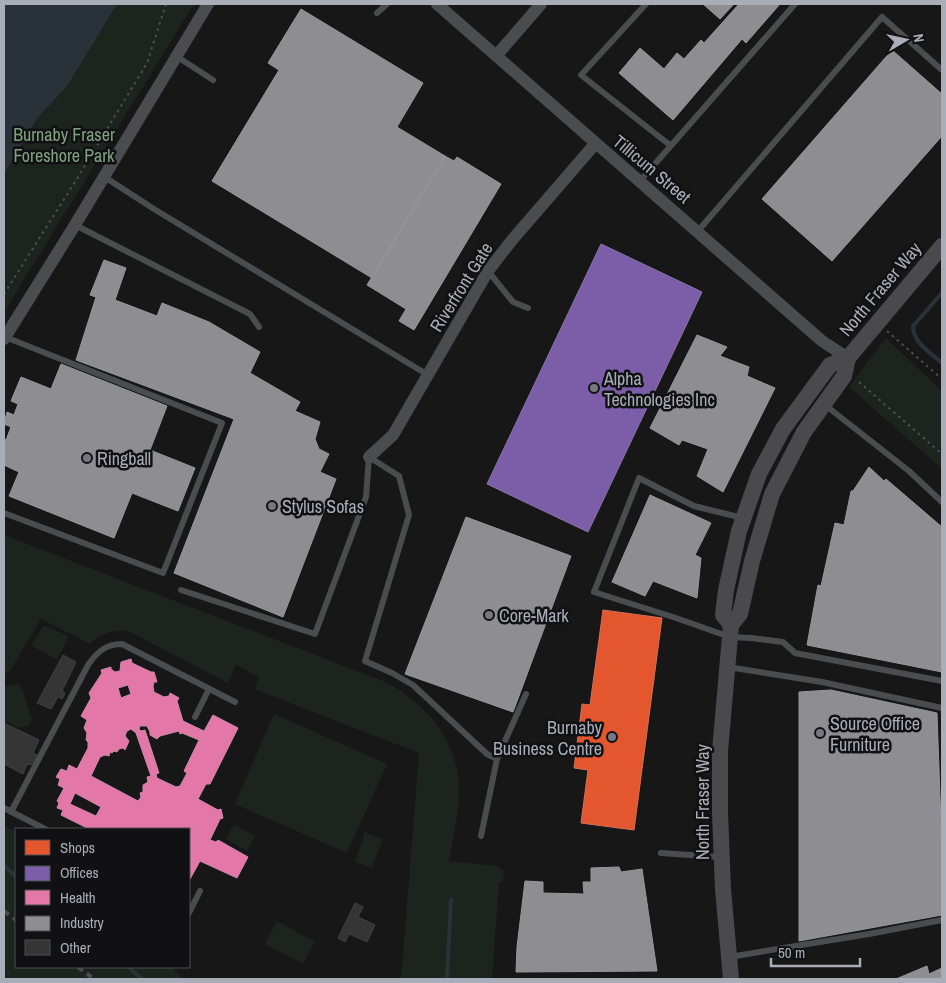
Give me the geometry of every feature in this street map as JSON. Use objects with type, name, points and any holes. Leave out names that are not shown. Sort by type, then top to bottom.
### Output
[{"type":"street","points":[[4,338],[75,225],[208,4]]},
{"type":"street","name":"Tillicum Street","points":[[437,4],[822,341],[848,358]]},
{"type":"street","points":[[496,56],[542,4]]},
{"type":"street","name":"Riverfront Gate","points":[[369,457],[393,435],[488,271],[512,240],[595,144]]},
{"type":"street","name":"North Fraser Way","points":[[731,979],[722,857],[720,751],[730,631],[740,614],[752,561],[772,494],[804,432],[844,376],[848,358],[942,246]]},
{"type":"street","name":"North Fraser Way","points":[[730,631],[723,615],[726,590],[744,518],[759,474],[783,429],[830,365],[848,358]]},
{"type":"lane","points":[[377,13],[387,4]]},
{"type":"lane","points":[[646,4],[581,75],[671,146]]},
{"type":"lane","points":[[640,181],[795,4]]},
{"type":"lane","points":[[698,231],[882,17],[942,70]]},
{"type":"lane","points":[[176,56],[213,80]]},
{"type":"lane","points":[[104,176],[154,209],[428,375]]},
{"type":"lane","points":[[75,225],[250,314],[259,327]]},
{"type":"lane","points":[[488,271],[513,302],[528,308]]},
{"type":"lane","points":[[4,338],[222,423],[163,573],[4,513]]},
{"type":"lane","points":[[824,404],[909,472],[942,502]]},
{"type":"lane","points":[[181,590],[315,634],[366,497],[369,457],[399,476],[409,515],[365,661],[413,685],[486,754],[498,759]]},
{"type":"lane","points":[[744,518],[694,506],[639,478],[594,592],[676,618],[752,638],[784,642],[795,653],[942,681]]},
{"type":"lane","points":[[10,812],[88,665],[95,655],[112,644],[122,644],[235,702]]},
{"type":"lane","points":[[726,666],[822,682],[942,708]]},
{"type":"lane","points":[[195,717],[209,689]]},
{"type":"lane","points":[[481,836],[498,759],[526,694]]},
{"type":"lane","points":[[4,808],[43,828]]},
{"type":"lane","points":[[661,854],[722,857]]},
{"type":"lane","points":[[191,904],[200,891]]},
{"type":"lane","points":[[728,957],[942,920]]},
{"type":"path","points":[[4,294],[147,63],[166,4]]},
{"type":"path","points":[[897,339],[942,380]]},
{"type":"path","points":[[859,382],[942,454]]},
{"type":"green space","name":"Burnaby Fraser Foreshore Park","points":[[87,4],[194,4],[4,312],[4,125]]},
{"type":"green space","points":[[886,338],[942,391],[942,469],[849,387]]},
{"type":"green space","points":[[4,535],[388,683],[417,703],[429,715],[448,743],[458,775],[458,810],[449,861],[497,866],[504,871],[503,882],[499,883],[492,979],[401,979],[419,753],[254,689],[259,677],[236,665],[228,683],[126,630],[106,633],[90,644],[41,619],[10,671],[4,673]]},
{"type":"green space","points":[[43,625],[69,636],[57,660],[32,646]]},
{"type":"green space","points":[[17,684],[22,688],[32,719],[30,725],[19,728],[4,720],[4,687]]},
{"type":"green space","points":[[274,714],[387,764],[347,853],[235,804]]},
{"type":"green space","points":[[234,824],[255,836],[247,851],[226,839]]},
{"type":"green space","points":[[4,825],[15,831],[15,968],[176,968],[174,970],[184,979],[4,979]]},
{"type":"green space","points":[[365,832],[383,839],[372,868],[355,862]]},
{"type":"green space","points":[[277,921],[315,942],[303,964],[265,944]]},
{"type":"shaded area","points":[[4,4],[117,4],[67,86],[38,117],[4,174]]},
{"type":"building: Shops","name":"Burnaby Business Centre","points":[[603,610],[662,618],[634,830],[581,823],[588,770],[574,768],[582,704],[590,705]]},
{"type":"building: Offices","name":"Alpha Technologies Inc","points":[[601,244],[702,292],[588,532],[487,484]]},
{"type":"building: Health","points":[[131,659],[132,663],[154,672],[157,682],[154,682],[154,692],[164,697],[169,696],[170,693],[179,698],[177,701],[183,721],[204,731],[213,715],[238,728],[210,784],[206,784],[198,799],[218,810],[221,809],[223,818],[220,819],[210,840],[216,842],[218,840],[248,857],[237,878],[200,861],[190,879],[190,828],[87,828],[61,815],[63,810],[57,808],[59,803],[57,801],[64,788],[58,785],[60,779],[56,777],[61,769],[67,771],[69,765],[77,769],[88,748],[87,733],[84,728],[87,720],[81,716],[91,698],[89,693],[102,673],[101,670],[111,667],[115,672],[120,671],[121,662]],"holes":[[[128,685],[131,694],[121,698],[118,688]],[[140,726],[147,726],[150,735],[157,739],[160,736],[179,731],[180,734],[182,733],[199,740],[184,771],[187,773],[180,786],[176,787],[157,778],[156,774],[159,773],[145,730],[141,731],[139,729]],[[131,729],[136,733],[151,776],[147,777],[148,782],[143,785],[143,792],[140,793],[141,797],[138,801],[91,776],[100,757],[109,756],[110,752],[117,752],[119,749],[123,748],[125,750],[129,741],[125,736],[127,731]],[[75,793],[101,807],[96,816],[70,804]]]},
{"type":"building: Industry","points":[[703,4],[734,4],[720,19]]},
{"type":"building: Industry","points":[[739,4],[780,4],[746,43],[742,39],[673,120],[619,73],[640,48],[664,69],[677,53],[684,59],[701,40],[704,43]]},
{"type":"building: Industry","points":[[301,9],[423,83],[397,127],[445,156],[372,278],[212,181],[279,70],[268,63]]},
{"type":"building: Industry","points":[[892,50],[942,94],[942,136],[832,261],[762,199]]},
{"type":"building: Industry","points":[[445,156],[454,161],[457,157],[501,184],[414,330],[399,321],[406,309],[367,285]]},
{"type":"building: Industry","points":[[104,260],[126,268],[115,300],[157,316],[162,303],[209,322],[260,352],[250,373],[300,402],[295,411],[320,422],[315,439],[319,449],[329,454],[320,472],[336,479],[283,617],[174,573],[234,419],[76,360],[96,297],[90,295]]},
{"type":"building: Industry","points":[[697,335],[727,347],[720,356],[749,367],[747,376],[775,388],[723,492],[697,476],[708,449],[682,440],[679,445],[650,428]]},
{"type":"building: Industry","name":"Ringball","points":[[61,364],[167,406],[150,450],[195,468],[178,511],[132,493],[114,538],[9,496],[19,472],[4,465],[4,439],[6,440],[11,427],[4,424],[7,412],[14,415],[18,404],[11,401],[21,377],[51,389]]},
{"type":"building: Industry","points":[[869,467],[884,481],[886,479],[942,527],[942,672],[807,645],[818,585],[821,586],[835,523],[844,525],[851,491],[853,491]]},
{"type":"building: Industry","points":[[650,495],[711,523],[695,555],[701,558],[697,598],[653,581],[645,596],[612,582]]},
{"type":"building: Industry","name":"Core-Mark","points":[[466,517],[571,556],[513,712],[405,674]]},
{"type":"building: Industry","points":[[831,690],[937,713],[942,852],[942,915],[799,941],[799,692]]},
{"type":"building: Industry","points":[[619,867],[621,872],[642,869],[657,971],[516,972],[525,881],[543,882],[543,893],[584,894],[583,882],[591,882],[591,868]]},
{"type":"building: Industry","points":[[927,966],[929,974],[942,968],[942,979],[896,979]]},
{"type":"building: Other","points":[[63,655],[76,662],[62,691],[65,693],[62,699],[58,697],[51,709],[37,703]]},
{"type":"building: Other","points":[[4,723],[39,740],[33,753],[37,755],[31,765],[27,764],[23,774],[4,764]]},
{"type":"building: Other","points":[[355,903],[363,907],[358,917],[375,925],[367,942],[349,934],[345,942],[338,938]]},
{"type":"waterway","points":[[942,293],[913,326],[919,342],[942,363]]},
{"type":"waterway","points":[[4,866],[15,875]]},
{"type":"waterway","points":[[447,979],[451,899]]},
{"type":"waterway","points":[[129,968],[142,979]]},
{"type":"railway","points":[[4,911],[15,919]]},
{"type":"railway","points":[[79,968],[94,979]]},
{"type":"place","name":"Alpha Technologies Inc","points":[[594,388]]},
{"type":"place","name":"Ringball","points":[[87,458]]},
{"type":"place","name":"Stylus Sofas","points":[[272,506]]},
{"type":"place","name":"Core-Mark","points":[[489,615]]},
{"type":"place","name":"Source Office Furniture","points":[[820,733]]},
{"type":"place","name":"Burnaby Business Centre","points":[[612,737]]}]
